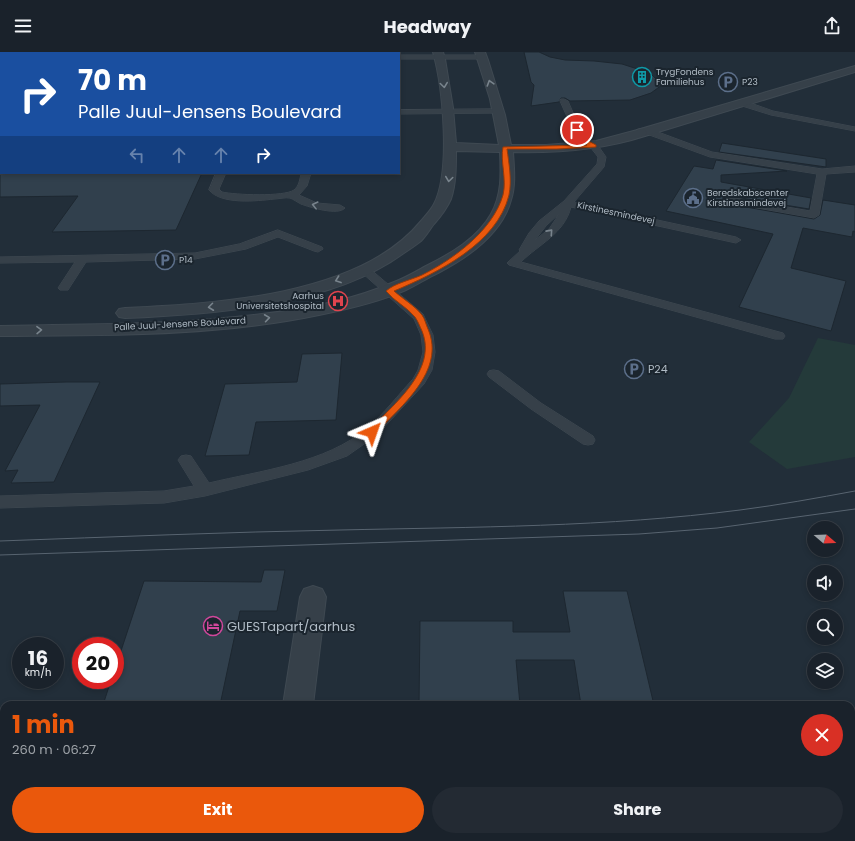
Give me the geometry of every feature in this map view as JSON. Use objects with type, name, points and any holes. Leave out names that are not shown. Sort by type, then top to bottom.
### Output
[{"type":"street","name":"Palle Juul-Jensens Boulevard","points":[[111,314],[187,309],[247,302],[286,295],[326,285],[365,270],[411,243],[430,223],[441,206],[447,189],[450,172],[448,112],[439,54]]},
{"type":"street","name":"Palle Juul-Jensens Boulevard","points":[[0,331],[176,326],[249,320],[297,314],[343,305],[389,291],[425,276],[458,256],[484,234],[499,214],[506,194],[508,175],[504,143],[498,111],[481,54]]},
{"type":"street","points":[[504,143],[557,148],[594,146],[622,140],[644,132],[855,69]]},
{"type":"street","points":[[449,143],[504,143],[581,139],[644,132]]},
{"type":"street","points":[[0,317],[87,314]]},
{"type":"street","points":[[299,701],[314,597]]},
{"type":"lane","points":[[400,57],[439,54],[481,54]]},
{"type":"lane","points":[[564,101],[581,139],[594,146]]},
{"type":"lane","points":[[742,103],[771,113],[855,129]]},
{"type":"lane","points":[[400,112],[498,111]]},
{"type":"lane","points":[[644,132],[710,154],[822,172],[855,169]]},
{"type":"lane","name":"Kirstinesmindevej","points":[[594,146],[602,157],[601,165],[567,203],[736,240]]},
{"type":"lane","points":[[729,200],[814,215],[822,172]]},
{"type":"lane","points":[[221,174],[214,190],[220,196],[235,198],[292,195],[300,191],[304,185],[306,174]]},
{"type":"lane","points":[[292,195],[304,202],[327,208],[340,208]]},
{"type":"lane","points":[[567,203],[562,218],[543,239],[522,253],[513,263],[779,336]]},
{"type":"lane","points":[[0,260],[196,256],[242,247],[278,233],[318,249]]},
{"type":"lane","points":[[64,288],[83,258]]},
{"type":"lane","points":[[0,502],[164,497],[205,490],[308,465],[342,452],[372,432],[419,381],[425,370],[429,352],[427,335],[419,317],[365,270]]},
{"type":"lane","points":[[494,374],[536,406],[588,440]]},
{"type":"lane","points":[[186,460],[205,490]]},
{"type":"green space","points":[[818,338],[855,345],[855,457],[787,469],[749,442],[789,398]]},
{"type":"building","points":[[524,52],[539,52],[550,57],[565,60],[622,64],[652,75],[662,85],[651,93],[630,100],[570,101],[565,98],[561,98],[559,102],[531,106],[534,85],[531,82]]},
{"type":"building","points":[[722,143],[826,159],[826,167],[719,152]]},
{"type":"building","points":[[716,160],[787,171],[721,175],[721,182],[811,198],[809,209],[729,196],[725,197],[723,200],[729,204],[814,219],[820,215],[823,200],[855,205],[855,232],[853,231],[852,237],[803,228],[791,268],[846,281],[831,331],[739,307],[773,234],[666,211],[694,166],[713,169]]},
{"type":"building","points":[[0,174],[202,174],[176,230],[52,232],[78,196],[0,197]]},
{"type":"building","points":[[342,353],[336,420],[256,422],[249,455],[205,456],[225,384],[297,382],[302,354]]},
{"type":"building","points":[[100,382],[54,482],[11,483],[18,470],[5,471],[40,405],[0,406],[0,384]]},
{"type":"building","points":[[264,570],[285,570],[277,611],[240,611],[221,701],[104,701],[108,689],[124,689],[124,642],[144,581],[261,582]]},
{"type":"building","points":[[563,591],[627,591],[653,701],[580,701],[574,660],[516,660],[520,701],[419,701],[420,621],[513,621],[513,632],[570,632]]},
{"type":"tram line","points":[[0,541],[255,532],[490,527],[590,523],[690,516],[740,510],[784,504],[855,491]]},
{"type":"tram line","points":[[0,555],[639,534],[717,528],[855,509]]},
{"type":"place","name":"TrygFondens Familiehus","points":[[642,77]]},
{"type":"place","name":"P23","points":[[728,82]]},
{"type":"place","name":"Beredskabscenter Kirstinesmindevej","points":[[693,198]]},
{"type":"place","name":"P14","points":[[165,260]]},
{"type":"place","name":"Aarhus Universitetshospital","points":[[338,301]]},
{"type":"place","name":"P24","points":[[634,369]]},
{"type":"place","name":"GUESTapart/aarhus","points":[[213,626]]},
{"type":"route","points":[[372,432],[419,381],[425,370],[429,352],[427,335],[419,317],[389,291],[425,276],[458,256],[484,234],[499,214],[506,194],[508,175],[505,148],[594,146],[581,139],[577,130]]}]
